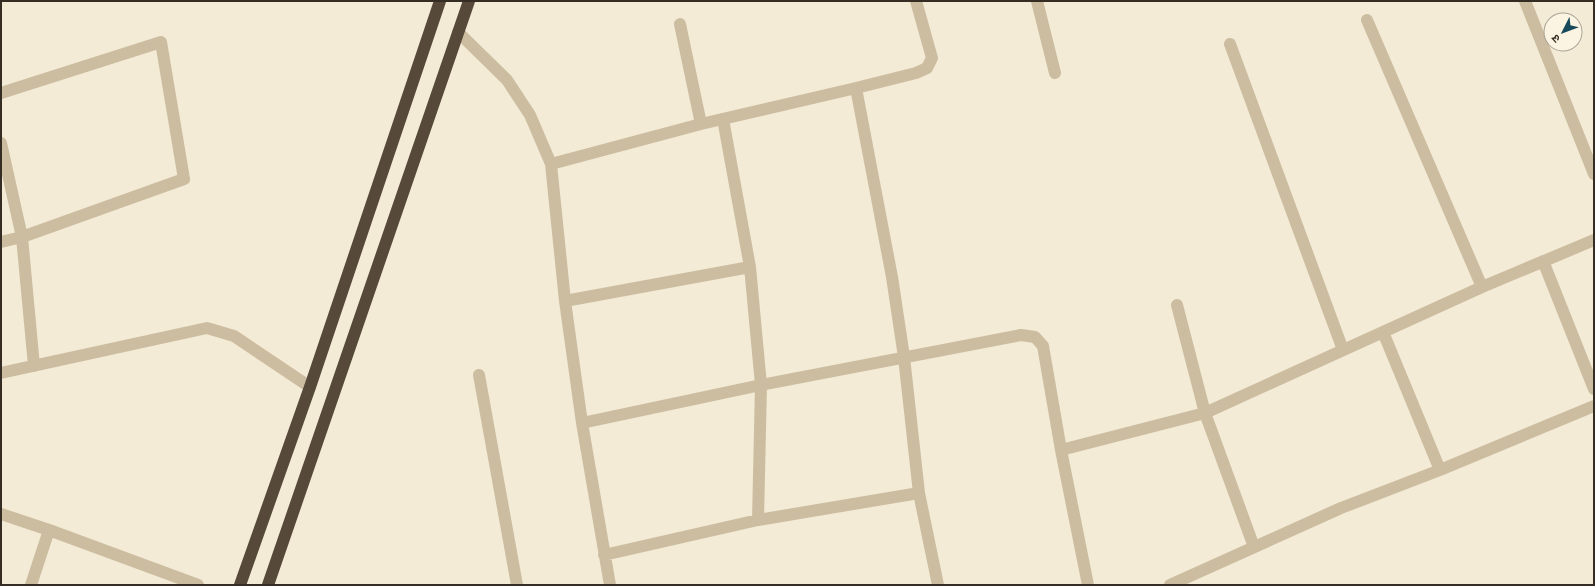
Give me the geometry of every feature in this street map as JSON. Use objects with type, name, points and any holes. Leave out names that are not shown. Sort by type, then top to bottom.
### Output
[{"type":"highway","points":[[240,585],[310,387],[440,1]]},
{"type":"highway","points":[[268,585],[469,1]]},
{"type":"street","points":[[551,164],[701,124],[916,73],[927,68],[932,58],[916,1]]},
{"type":"street","points":[[1037,1],[1055,73]]},
{"type":"street","points":[[1525,1],[1594,174]]},
{"type":"street","points":[[1367,20],[1482,287]]},
{"type":"street","points":[[680,24],[701,124]]},
{"type":"street","points":[[458,32],[507,80],[530,115],[551,164],[565,301],[582,423],[610,585]]},
{"type":"street","points":[[1,93],[161,42],[184,179],[22,237],[1,242]]},
{"type":"street","points":[[1230,44],[1343,350]]},
{"type":"street","points":[[856,88],[892,278],[904,357],[919,493],[938,585]]},
{"type":"street","points":[[723,119],[750,267],[761,385],[758,520]]},
{"type":"street","points":[[1,143],[22,237],[34,366]]},
{"type":"street","points":[[1061,450],[1205,413],[1482,287],[1594,240]]},
{"type":"street","points":[[1543,261],[1594,389]]},
{"type":"street","points":[[565,301],[750,267]]},
{"type":"street","points":[[1177,305],[1205,413],[1254,547]]},
{"type":"street","points":[[1,373],[207,328],[234,336],[310,387]]},
{"type":"street","points":[[1383,332],[1440,470]]},
{"type":"street","points":[[582,423],[761,385],[904,357],[1020,335],[1035,337],[1043,346],[1061,450],[1088,585]]},
{"type":"street","points":[[479,375],[517,585]]},
{"type":"street","points":[[1170,585],[1341,508],[1440,470],[1594,406]]},
{"type":"street","points":[[604,555],[758,520],[919,493]]},
{"type":"street","points":[[1,514],[49,530],[198,585]]},
{"type":"street","points":[[31,585],[49,530]]}]
